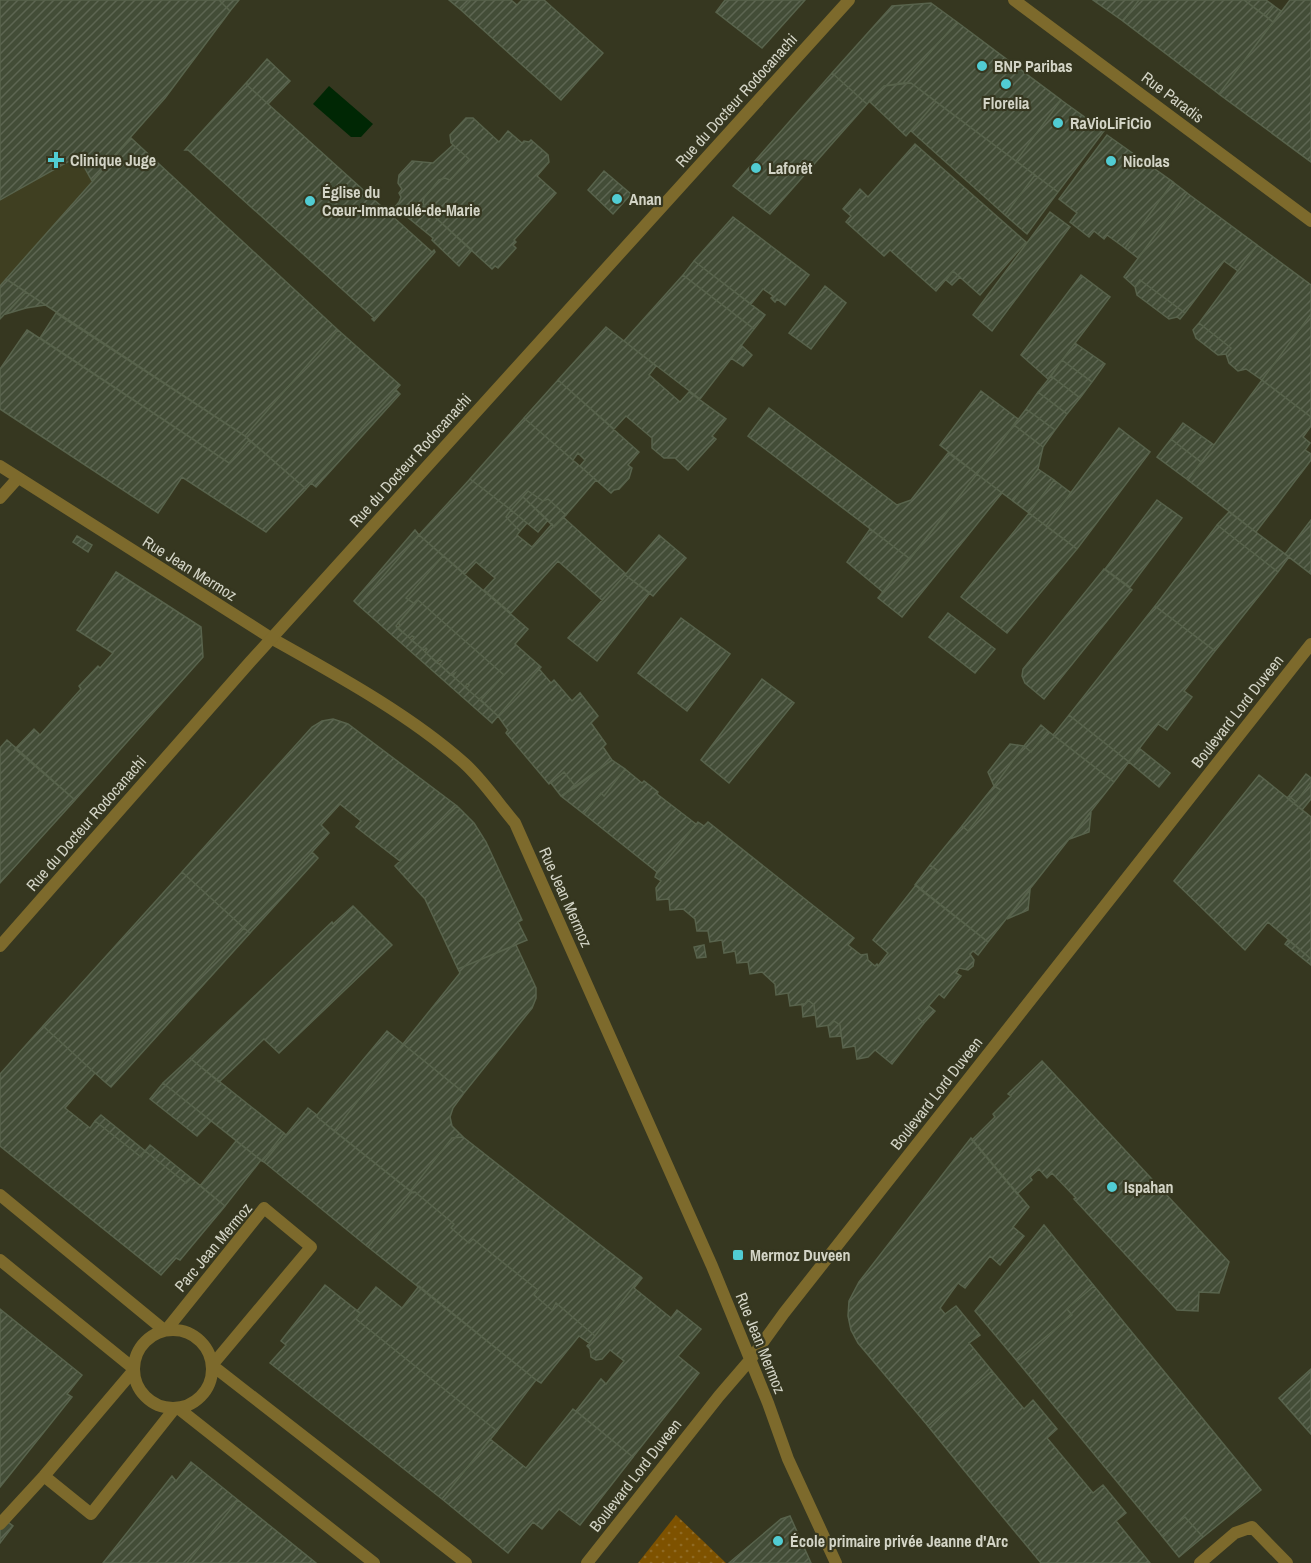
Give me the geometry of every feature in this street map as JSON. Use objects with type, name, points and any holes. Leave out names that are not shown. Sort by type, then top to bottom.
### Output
[{"type":"street","name":"Rue du Docteur Rodocanachi","points":[[0,946],[271,638],[849,0]]},
{"type":"street","name":"Rue Paradis","points":[[1014,0],[1311,221]]},
{"type":"street","name":"Rue Jean Mermoz","points":[[0,466],[17,479],[271,638],[406,719],[465,764],[515,823],[712,1266],[788,1459],[836,1563]]},
{"type":"street","points":[[0,498],[17,479]]},
{"type":"street","name":"Boulevard Lord Duveen","points":[[587,1563],[750,1360],[784,1313],[1311,644]]},
{"type":"street","points":[[0,1195],[166,1330],[180,1329],[192,1333],[202,1341],[213,1365],[466,1563]]},
{"type":"street","name":"Parc Jean Mermoz","points":[[0,1524],[44,1476],[133,1369],[136,1355],[142,1344],[152,1335],[166,1330],[264,1208],[311,1247],[213,1365],[212,1378],[207,1389],[189,1405],[176,1408],[91,1514],[44,1476]]},
{"type":"street","points":[[0,1260],[133,1369],[139,1388],[151,1401],[162,1407],[176,1408],[375,1563]]},
{"type":"street","points":[[1200,1563],[1235,1533],[1252,1527],[1287,1563]]},
{"type":"shaded area","name":"Clinique Juge","points":[[0,0],[230,11],[165,98],[0,286]]},
{"type":"shaded area","points":[[329,86],[373,124],[361,137],[351,137],[313,104]]},
{"type":"shaded area","points":[[676,1515],[726,1563],[638,1563]]},
{"type":"building","name":"Clinique Juge","points":[[0,0],[219,0],[230,11],[165,98],[92,181],[78,156],[0,200]]},
{"type":"building","points":[[219,0],[239,0],[230,11]]},
{"type":"building","points":[[449,0],[471,0],[461,10]]},
{"type":"building","points":[[471,0],[511,0],[517,5],[522,0],[544,0],[603,53],[561,100],[461,10]]},
{"type":"building","points":[[725,0],[805,0],[762,48],[716,12]]},
{"type":"building","points":[[1093,0],[1139,0],[1123,21]]},
{"type":"building","points":[[1139,0],[1244,0],[1273,22],[1219,94],[1123,21]]},
{"type":"building","points":[[1244,0],[1266,0],[1274,6],[1266,16]]},
{"type":"building","points":[[1290,0],[1311,0],[1311,162],[1219,94]]},
{"type":"building","points":[[931,3],[957,22],[903,83],[884,86],[867,104],[832,73],[892,6]]},
{"type":"building","points":[[1274,6],[1281,11],[1273,22],[1266,16]]},
{"type":"building","points":[[957,22],[1061,100],[1016,161],[911,83],[903,83]]},
{"type":"building","points":[[267,59],[290,81],[268,104],[247,85],[247,82]]},
{"type":"building","points":[[832,73],[867,104],[770,214],[733,186]]},
{"type":"building","name":"Église du Cœur-Immaculé-de-Marie","points":[[247,82],[247,85],[432,252],[434,250],[435,252],[374,321],[372,319],[374,318],[188,150],[185,150]]},
{"type":"building","points":[[911,83],[936,102],[906,136],[869,101],[884,86]]},
{"type":"building","points":[[1061,100],[1104,131],[1058,192],[1016,161]]},
{"type":"building","points":[[936,102],[1035,175],[1005,215],[911,131]]},
{"type":"building","points":[[466,118],[473,118],[499,142],[508,131],[522,143],[531,140],[548,155],[549,162],[537,176],[556,193],[514,240],[516,242],[513,245],[516,248],[498,268],[495,266],[492,269],[426,209],[423,203],[424,198],[439,180],[445,178],[450,180],[469,159],[451,143],[450,135]]},
{"type":"building","points":[[1107,135],[1173,182],[1125,248],[1107,235],[1104,239],[1094,231],[1089,237],[1070,222],[1077,213],[1059,199]]},
{"type":"building","points":[[131,138],[338,330],[245,436],[6,279]]},
{"type":"building","points":[[915,144],[1026,242],[980,295],[953,271],[936,291],[890,250],[884,256],[846,222],[851,216],[843,209],[860,189],[868,197]]},
{"type":"building","points":[[453,145],[469,159],[450,180],[445,178],[439,180],[424,198],[423,203],[426,209],[472,250],[459,266],[432,240],[433,238],[395,207],[401,197],[399,193],[402,189],[398,183],[399,175],[412,161],[433,163]]},
{"type":"building","points":[[604,171],[631,194],[613,214],[588,190]]},
{"type":"building","points":[[1035,175],[1058,192],[1027,234],[1005,215]]},
{"type":"building","points":[[1173,182],[1187,193],[1138,258],[1125,248]]},
{"type":"building","points":[[1187,193],[1257,245],[1238,271],[1224,261],[1185,313],[1140,280],[1135,287],[1124,277]]},
{"type":"building","points":[[1050,212],[1070,227],[992,331],[973,315]]},
{"type":"building","points":[[733,217],[809,275],[785,305],[777,299],[775,302],[771,298],[773,296],[763,289],[751,304],[694,261]]},
{"type":"building","points":[[1257,245],[1311,285],[1311,314],[1262,380],[1246,369],[1238,371],[1229,363],[1226,354],[1231,348],[1199,323]]},
{"type":"building","points":[[694,261],[765,315],[754,329],[683,275]]},
{"type":"building","points":[[953,271],[960,277],[952,285],[946,280]]},
{"type":"building","points":[[683,275],[754,329],[700,399],[624,341]]},
{"type":"building","points":[[1081,275],[1110,297],[1048,379],[1021,355]]},
{"type":"building","points":[[6,279],[26,292],[0,319],[0,286]]},
{"type":"building","points":[[1140,280],[1185,313],[1180,319],[1177,317],[1169,319],[1137,295],[1135,287]]},
{"type":"building","points":[[825,286],[846,303],[811,349],[789,333]]},
{"type":"building","points":[[26,292],[45,305],[6,314]]},
{"type":"building","points":[[56,313],[249,440],[229,463],[40,338]]},
{"type":"building","points":[[1311,314],[1311,417],[1262,380]]},
{"type":"building","points":[[1199,323],[1231,348],[1226,354],[1218,355],[1196,338],[1193,330]]},
{"type":"building","points":[[606,327],[656,366],[649,375],[680,402],[689,392],[726,419],[712,436],[716,439],[688,470],[675,458],[664,458],[652,448],[652,438],[626,416],[614,429],[558,380]]},
{"type":"building","points":[[27,330],[229,463],[249,440],[306,489],[266,532],[182,477],[158,513],[0,409],[0,369]]},
{"type":"building","points":[[338,330],[400,385],[306,489],[245,436]]},
{"type":"building","points":[[1075,343],[1105,364],[1092,382],[1062,360]]},
{"type":"building","points":[[741,345],[752,355],[743,366],[731,358]]},
{"type":"building","points":[[1062,360],[1092,382],[1080,398],[1051,376]]},
{"type":"building","points":[[1051,376],[1080,398],[1067,414],[1038,392]]},
{"type":"building","points":[[558,380],[639,452],[628,465],[632,468],[629,478],[619,489],[611,493],[580,466],[585,460],[578,453],[573,460],[524,418]]},
{"type":"building","points":[[1262,380],[1311,417],[1311,426],[1303,437],[1310,443],[1305,450],[1311,454],[1311,460],[1256,532],[1188,480]]},
{"type":"building","points":[[396,390],[400,394],[316,487],[311,483]]},
{"type":"building","points":[[981,391],[1018,419],[977,474],[940,445]]},
{"type":"building","points":[[1038,392],[1067,414],[1055,430],[1026,409]]},
{"type":"building","points":[[769,408],[897,505],[911,500],[948,453],[977,474],[910,559],[748,436]]},
{"type":"building","points":[[1026,409],[1055,430],[1043,447],[1014,425]]},
{"type":"building","points":[[524,418],[596,480],[566,515],[548,499],[543,501],[528,491],[511,510],[470,479]]},
{"type":"building","points":[[1183,423],[1214,445],[1201,462],[1171,439]]},
{"type":"building","points":[[1014,425],[1043,447],[1038,469],[1013,501],[977,474]]},
{"type":"building","points":[[1119,428],[1150,452],[1077,549],[1046,526]]},
{"type":"building","points":[[1171,439],[1201,462],[1188,480],[1157,457]]},
{"type":"building","points":[[1038,469],[1054,480],[1029,513],[1013,501]]},
{"type":"building","points":[[977,474],[1002,493],[902,617],[878,598]]},
{"type":"building","points":[[470,479],[511,510],[506,517],[520,531],[517,535],[532,547],[552,524],[554,527],[563,517],[625,575],[602,600],[558,561],[511,613],[484,590],[495,578],[476,562],[465,574],[419,535]]},
{"type":"building","points":[[1054,480],[1071,493],[1046,526],[1029,513]]},
{"type":"building","points":[[528,491],[543,501],[548,499],[566,515],[554,527],[523,497]]},
{"type":"building","points":[[523,497],[548,520],[538,532],[511,510]]},
{"type":"building","points":[[1157,500],[1182,518],[1130,587],[1105,569]]},
{"type":"building","points":[[511,510],[527,523],[520,531],[506,517]]},
{"type":"building","points":[[1229,512],[1289,557],[1278,572],[1217,525]]},
{"type":"building","points":[[1029,513],[1077,549],[1007,633],[961,597]]},
{"type":"building","points":[[1311,520],[1311,574],[1285,554]]},
{"type":"building","points":[[1217,525],[1278,572],[1215,651],[1155,606]]},
{"type":"building","points":[[870,529],[910,559],[883,592],[847,562]]},
{"type":"building","points":[[415,530],[419,535],[358,605],[354,601]]},
{"type":"building","points":[[419,535],[443,556],[406,598],[415,604],[396,626],[498,716],[492,723],[358,605]]},
{"type":"building","points":[[659,535],[686,558],[653,596],[625,575]]},
{"type":"building","points":[[77,536],[92,545],[88,552],[73,542]]},
{"type":"building","points":[[443,556],[528,629],[515,644],[541,667],[498,716],[481,700],[504,675],[418,600],[415,604],[406,598]]},
{"type":"building","points":[[1104,569],[1132,590],[1044,699],[1025,683],[1022,676],[1023,669]]},
{"type":"building","points":[[116,572],[201,627],[203,657],[75,800],[15,749],[34,729],[40,735],[81,689],[79,686],[113,653],[77,630]]},
{"type":"building","points":[[625,575],[650,593],[597,661],[568,638]]},
{"type":"building","points":[[418,600],[504,675],[483,698],[479,699],[466,688],[469,685],[465,687],[453,676],[455,673],[451,675],[439,664],[442,661],[437,663],[425,652],[426,648],[424,650],[411,640],[414,637],[410,638],[397,628],[400,625],[398,623]]},
{"type":"building","points":[[1155,606],[1215,651],[1184,691],[1192,697],[1167,730],[1158,724],[1129,762],[1069,715]]},
{"type":"building","points":[[948,613],[995,649],[975,673],[929,637]]},
{"type":"building","points":[[681,618],[730,654],[687,711],[638,673]]},
{"type":"building","points":[[539,669],[551,683],[554,680],[572,701],[580,693],[598,716],[591,723],[606,744],[603,747],[612,760],[576,787],[564,772],[549,784],[506,733],[508,730],[498,716]]},
{"type":"building","points":[[762,679],[794,703],[729,783],[701,760]]},
{"type":"building","points":[[1069,715],[1129,762],[1114,782],[1053,735]]},
{"type":"building","points":[[333,719],[348,724],[457,806],[400,861],[356,827],[361,821],[340,804],[321,825],[329,833],[244,928],[182,872],[312,727],[322,721]]},
{"type":"building","points":[[1041,725],[1048,731],[1031,752],[1024,746]]},
{"type":"building","points":[[1048,731],[1114,782],[988,942],[921,890],[937,870],[930,865],[962,826],[968,831],[1001,790],[994,786],[1024,746],[1031,752]]},
{"type":"building","points":[[7,740],[75,800],[0,883],[0,748]]},
{"type":"building","points":[[1010,744],[1024,746],[994,786],[988,772]]},
{"type":"building","points":[[1139,748],[1170,773],[1159,787],[1129,762]]},
{"type":"building","points":[[612,760],[625,769],[604,796],[601,793],[584,814],[561,796]]},
{"type":"building","points":[[625,769],[642,783],[644,781],[696,824],[657,872],[584,814],[601,793],[604,796]]},
{"type":"building","points":[[564,772],[576,787],[561,796],[551,783]]},
{"type":"building","points":[[1306,774],[1311,778],[1311,782],[1296,802],[1289,796]]},
{"type":"building","points":[[1259,775],[1311,817],[1311,959],[1268,922],[1245,950],[1174,881]]},
{"type":"building","points":[[1311,782],[1311,799],[1302,810],[1287,798],[1289,796],[1296,802]]},
{"type":"building","points":[[994,786],[1001,790],[968,831],[962,826]]},
{"type":"building","points":[[457,806],[474,823],[486,842],[522,920],[518,922],[527,940],[458,969],[425,899],[395,866]]},
{"type":"building","points":[[1091,812],[1089,832],[1070,839]]},
{"type":"building","points":[[698,822],[704,826],[708,822],[854,938],[848,945],[861,955],[867,954],[868,960],[875,966],[877,964],[878,966],[888,953],[873,940],[916,885],[988,942],[978,955],[973,951],[970,954],[974,960],[973,966],[968,970],[959,968],[956,973],[961,976],[944,998],[939,994],[918,1018],[924,1023],[892,1064],[875,1050],[868,1057],[857,1059],[855,1046],[843,1048],[840,1025],[834,1021],[830,1025],[817,1027],[814,1005],[808,1000],[805,1004],[790,1006],[788,993],[776,995],[775,984],[762,972],[750,974],[748,962],[737,963],[735,951],[724,953],[722,940],[710,942],[708,931],[697,931],[695,919],[683,909],[670,910],[669,899],[657,900],[656,888],[661,881],[655,877],[657,872]]},
{"type":"building","points":[[312,852],[318,858],[250,933],[244,928]]},
{"type":"building","points":[[930,865],[937,870],[921,890],[915,885]]},
{"type":"building","points":[[182,872],[244,928],[105,1082],[43,1026]]},
{"type":"building","points":[[1030,890],[1028,910],[1007,919]]},
{"type":"building","points":[[353,906],[392,945],[279,1053],[264,1039],[219,1082],[190,1058],[332,922],[333,924]]},
{"type":"building","points":[[244,928],[250,933],[111,1087],[105,1082]]},
{"type":"building","points":[[1288,940],[1311,959],[1311,965],[1285,944]]},
{"type":"building","points":[[516,945],[536,988],[536,998],[532,1008],[464,1093],[403,1044],[460,973],[458,969]]},
{"type":"building","points":[[704,945],[706,957],[697,958],[694,947]]},
{"type":"building","points":[[808,1000],[814,1005],[815,1015],[803,1017],[802,1004]]},
{"type":"building","points":[[929,1006],[935,1011],[924,1023],[918,1018]]},
{"type":"building","points":[[834,1021],[840,1025],[841,1036],[830,1037],[828,1026]]},
{"type":"building","points":[[43,1026],[95,1073],[65,1108],[90,1128],[95,1121],[141,1157],[145,1151],[186,1183],[191,1178],[225,1206],[180,1260],[176,1258],[161,1275],[0,1146],[0,1074]]},
{"type":"building","points":[[387,1031],[403,1044],[334,1131],[317,1115]]},
{"type":"building","points":[[403,1044],[464,1093],[453,1108],[450,1117],[452,1126],[463,1137],[452,1138],[410,1191],[334,1131]]},
{"type":"building","points":[[190,1058],[284,1133],[262,1161],[163,1083]]},
{"type":"building","name":"Ispahan","points":[[1042,1061],[1229,1262],[1219,1293],[1199,1292],[1198,1311],[1177,1310],[1052,1173],[1047,1178],[1039,1169],[1030,1177],[1032,1180],[1017,1194],[972,1140],[995,1117],[993,1114],[1011,1096],[1008,1094]]},
{"type":"building","points":[[163,1083],[211,1121],[197,1136],[150,1099]]},
{"type":"building","points":[[308,1108],[412,1192],[368,1247],[264,1162]]},
{"type":"building","points":[[101,1115],[145,1151],[141,1157],[95,1121]]},
{"type":"building","points":[[284,1133],[286,1135],[264,1162],[262,1161]]},
{"type":"building","points":[[463,1137],[641,1277],[595,1336],[556,1303],[552,1310],[534,1295],[538,1290],[473,1239],[469,1243],[451,1228],[454,1224],[415,1192],[410,1191],[452,1138]]},
{"type":"building","points":[[971,1138],[1029,1207],[1013,1227],[1024,1236],[1000,1265],[990,1256],[965,1288],[958,1283],[940,1308],[945,1314],[956,1306],[980,1335],[969,1343],[992,1371],[928,1426],[858,1343],[851,1330],[848,1316],[849,1301],[859,1282]]},
{"type":"building","points":[[236,1141],[261,1160],[225,1206],[200,1186]]},
{"type":"building","points":[[150,1145],[191,1178],[186,1183],[145,1151]]},
{"type":"building","points":[[412,1192],[415,1192],[454,1224],[451,1228],[469,1243],[473,1239],[538,1290],[534,1295],[552,1310],[556,1303],[595,1336],[589,1343],[579,1336],[541,1383],[536,1380],[368,1247]]},
{"type":"building","points":[[1044,1225],[1094,1286],[1067,1309],[1072,1315],[1017,1361],[975,1311]]},
{"type":"building","points":[[641,1277],[634,1288],[671,1318],[677,1310],[701,1329],[678,1356],[699,1373],[633,1457],[576,1411],[601,1379],[606,1384],[624,1361],[610,1350],[602,1359],[596,1360],[591,1357],[587,1346]]},
{"type":"building","points":[[325,1285],[360,1313],[356,1319],[497,1431],[442,1499],[270,1363],[286,1345],[281,1341]]},
{"type":"building","points":[[419,1286],[536,1380],[497,1431],[356,1319],[360,1313],[357,1311],[376,1287],[402,1308]]},
{"type":"building","points":[[1094,1286],[1261,1490],[1203,1537],[1185,1517],[1162,1536],[1017,1361],[1072,1315],[1067,1309]]},
{"type":"building","points":[[0,1309],[82,1375],[67,1394],[72,1397],[0,1487]]},
{"type":"building","points":[[1311,1369],[1311,1434],[1279,1398]]},
{"type":"building","points":[[992,1371],[1024,1409],[1033,1400],[1057,1429],[1047,1438],[1093,1493],[1103,1485],[1126,1513],[1116,1521],[1150,1563],[1041,1563],[963,1469],[928,1426]]},
{"type":"building","points":[[573,1409],[633,1457],[580,1525],[559,1509],[542,1529],[533,1522],[508,1553],[442,1499],[490,1439],[526,1468]]},
{"type":"building","points":[[191,1462],[238,1500],[187,1563],[103,1563],[172,1476],[176,1481]]},
{"type":"building","points":[[238,1500],[316,1563],[187,1563]]},
{"type":"building","points":[[0,1516],[13,1526],[0,1543]]},
{"type":"building","name":"École primaire privée Jeanne d'Arc","points":[[790,1516],[811,1563],[729,1563],[781,1519]]},
{"type":"building","points":[[1185,1517],[1203,1537],[1179,1557],[1162,1536]]},
{"type":"place","name":"BNP Paribas","points":[[982,66]]},
{"type":"place","name":"Florelia","points":[[1006,84]]},
{"type":"place","name":"RaVioLiFiCio","points":[[1058,123]]},
{"type":"place","name":"Clinique Juge","points":[[56,160]]},
{"type":"place","name":"Nicolas","points":[[1111,161]]},
{"type":"place","name":"Laforêt","points":[[756,168]]},
{"type":"place","name":"Anan","points":[[617,199]]},
{"type":"place","name":"Église du Cœur-Immaculé-de-Marie","points":[[310,201]]},
{"type":"place","name":"Ispahan","points":[[1112,1187]]},
{"type":"place","name":"Mermoz Duveen","points":[[738,1255]]},
{"type":"place","name":"École primaire privée Jeanne d'Arc","points":[[778,1541]]}]
